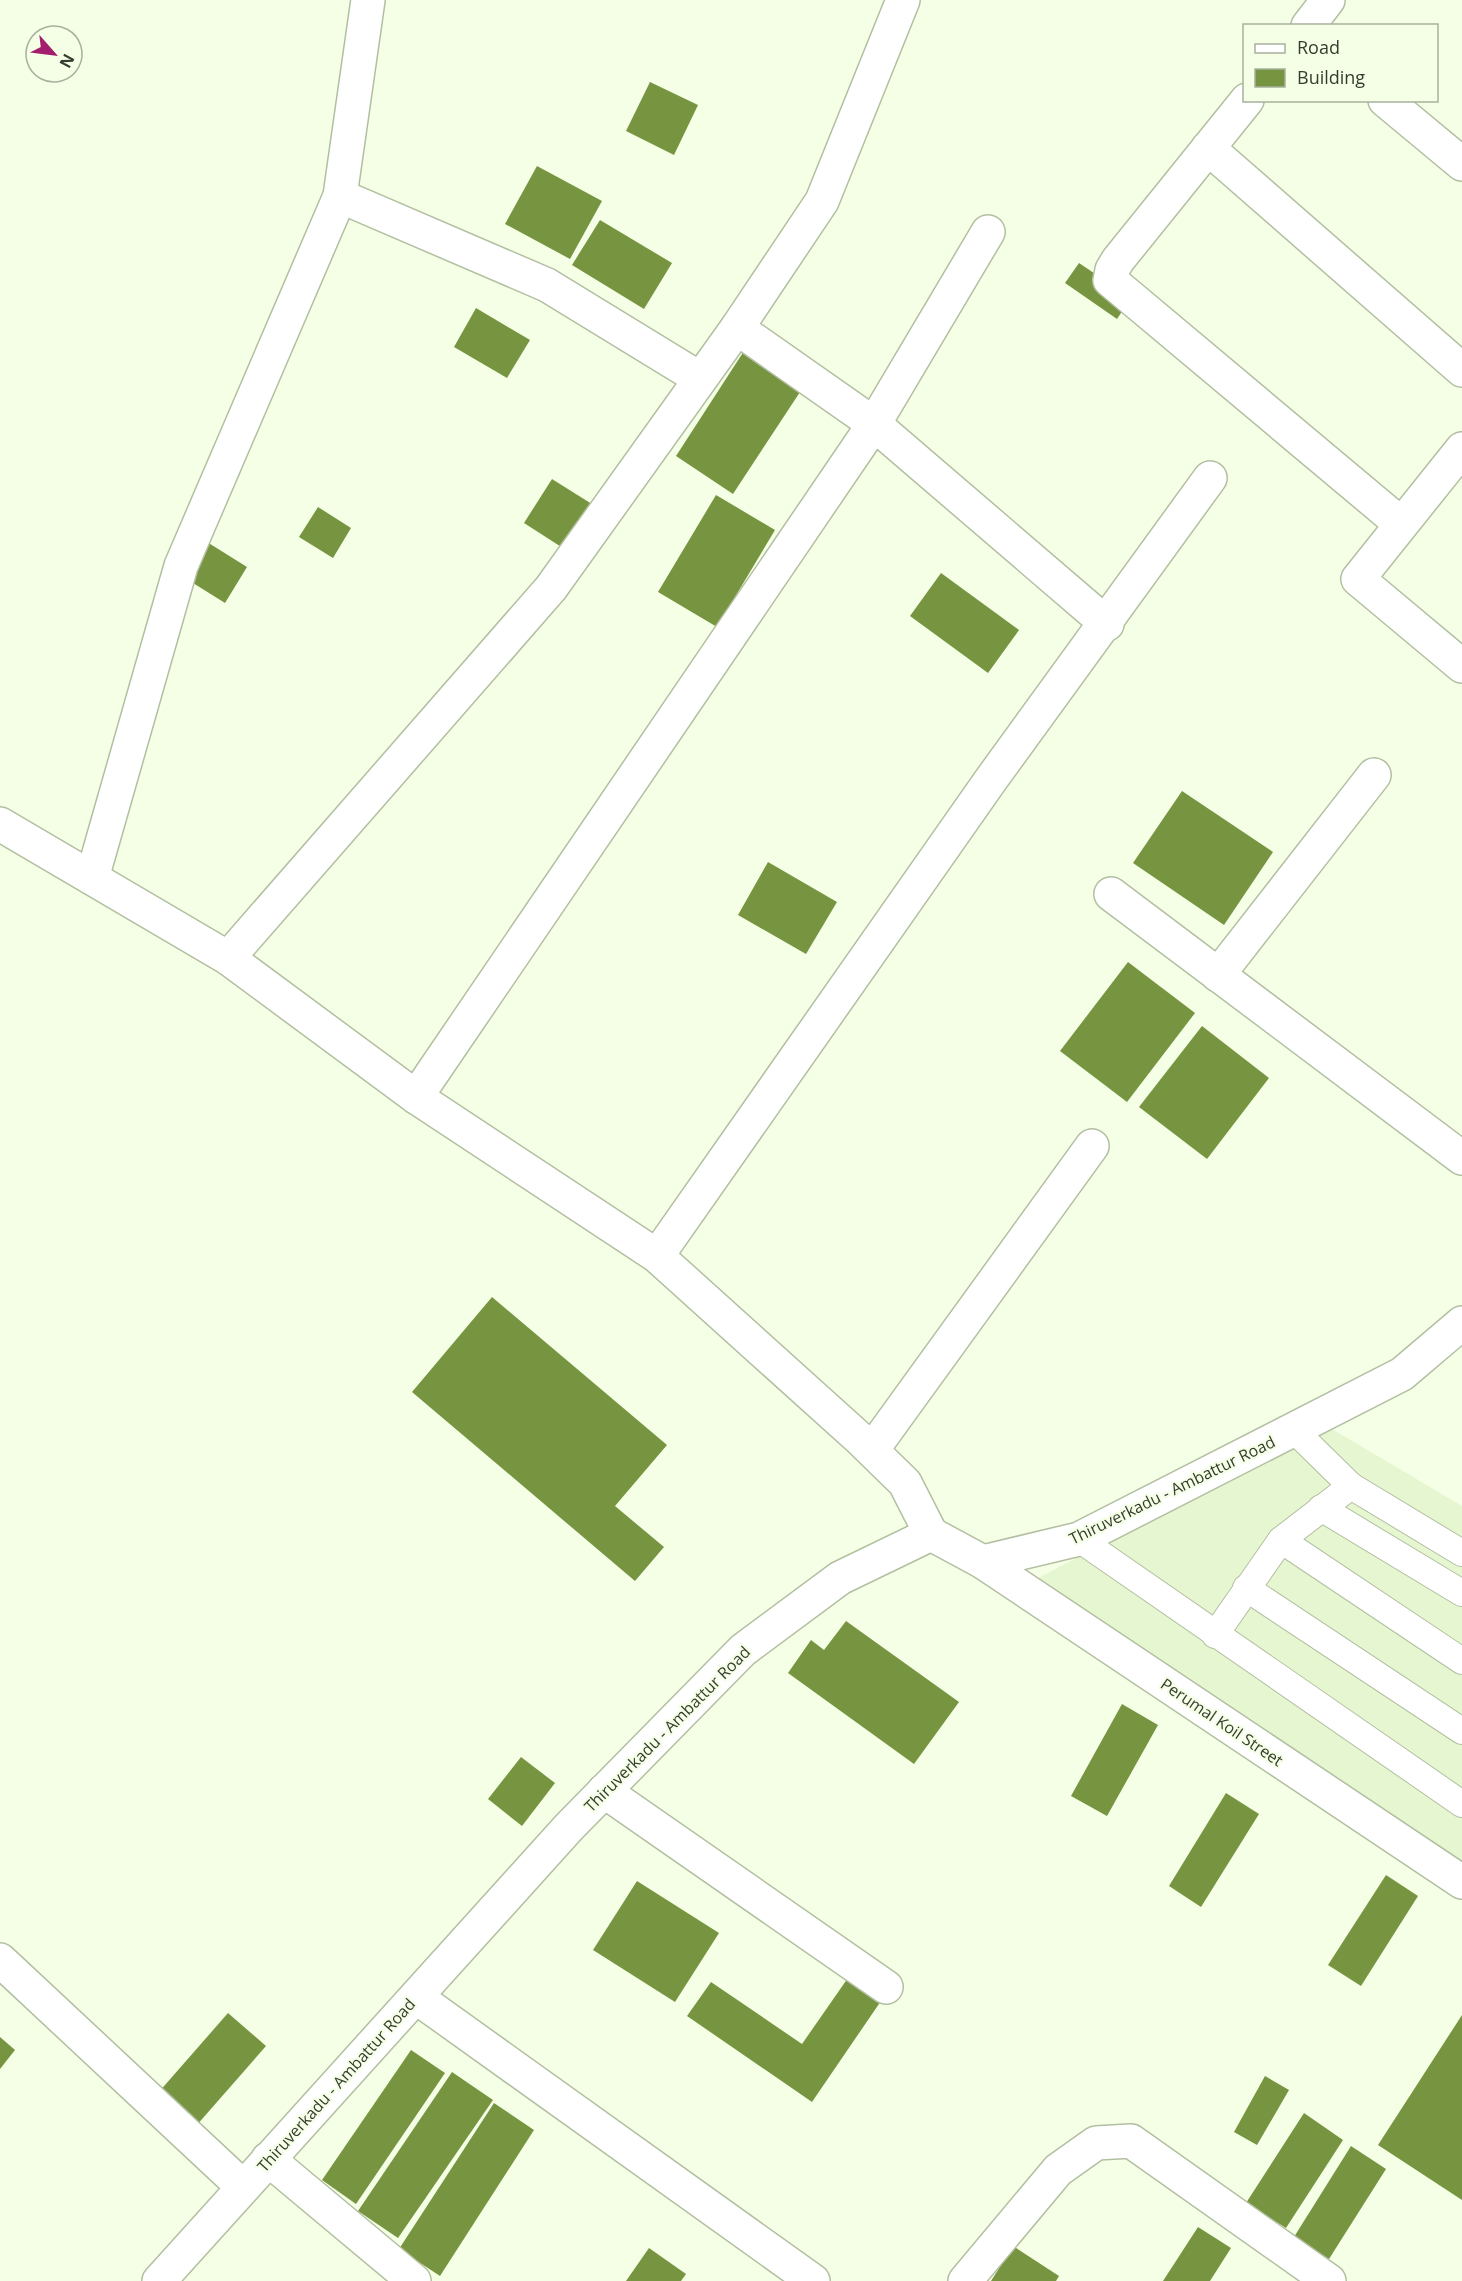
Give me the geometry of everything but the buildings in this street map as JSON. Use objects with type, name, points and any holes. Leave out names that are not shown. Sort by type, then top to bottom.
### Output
[{"type":"street","points":[[92,878],[181,566],[340,196],[368,0]]},
{"type":"street","points":[[228,958],[551,588],[736,328],[822,201],[903,0]]},
{"type":"street","points":[[1310,24],[1328,0]]},
{"type":"street","points":[[1245,102],[1118,260],[1112,270],[1110,280],[1401,524]]},
{"type":"street","points":[[1387,102],[1462,164]]},
{"type":"street","points":[[1208,148],[1462,370]]},
{"type":"street","points":[[340,196],[547,285],[699,378]]},
{"type":"street","points":[[416,1097],[874,424],[988,232]]},
{"type":"street","points":[[736,328],[874,424],[1107,624]]},
{"type":"street","points":[[1456,467],[1401,524],[1358,579],[1462,666]]},
{"type":"street","points":[[657,1256],[990,781],[1107,624],[1210,478]]},
{"type":"street","points":[[1218,975],[1374,775]]},
{"type":"street","points":[[0,824],[228,958],[416,1097],[657,1256],[872,1450],[905,1483],[931,1534],[983,1562]]},
{"type":"street","points":[[1111,894],[1462,1158]]},
{"type":"street","points":[[872,1450],[1092,1146]]},
{"type":"street","name":"Thiruverkadu - Ambattur Road","points":[[983,1562],[1079,1539],[1402,1374],[1462,1323]]},
{"type":"street","name":"Thiruverkadu - Ambattur Road","points":[[159,2281],[604,1791],[743,1650],[840,1578],[931,1534]]},
{"type":"street","name":"Perumal Koil Street","points":[[983,1562],[1462,1882]]},
{"type":"street","points":[[604,1791],[886,1987]]},
{"type":"street","points":[[0,1960],[243,2187]]},
{"type":"street","points":[[416,1997],[813,2281]]},
{"type":"street","points":[[965,2281],[1058,2170],[1096,2144],[1131,2141],[1329,2281]]},
{"type":"street","points":[[268,2160],[414,2281]]},
{"type":"lane","points":[[1294,1430],[1351,1486],[1462,1553]]},
{"type":"lane","points":[[1215,1635],[1281,1540],[1351,1486]]},
{"type":"lane","points":[[1320,1508],[1462,1593]]},
{"type":"lane","points":[[1079,1539],[1462,1804]]},
{"type":"lane","points":[[1281,1540],[1462,1661]]},
{"type":"lane","points":[[1246,1588],[1462,1731]]},
{"type":"shaded area","points":[[1327,1426],[1462,1506],[1462,1860],[1029,1583]]}]
